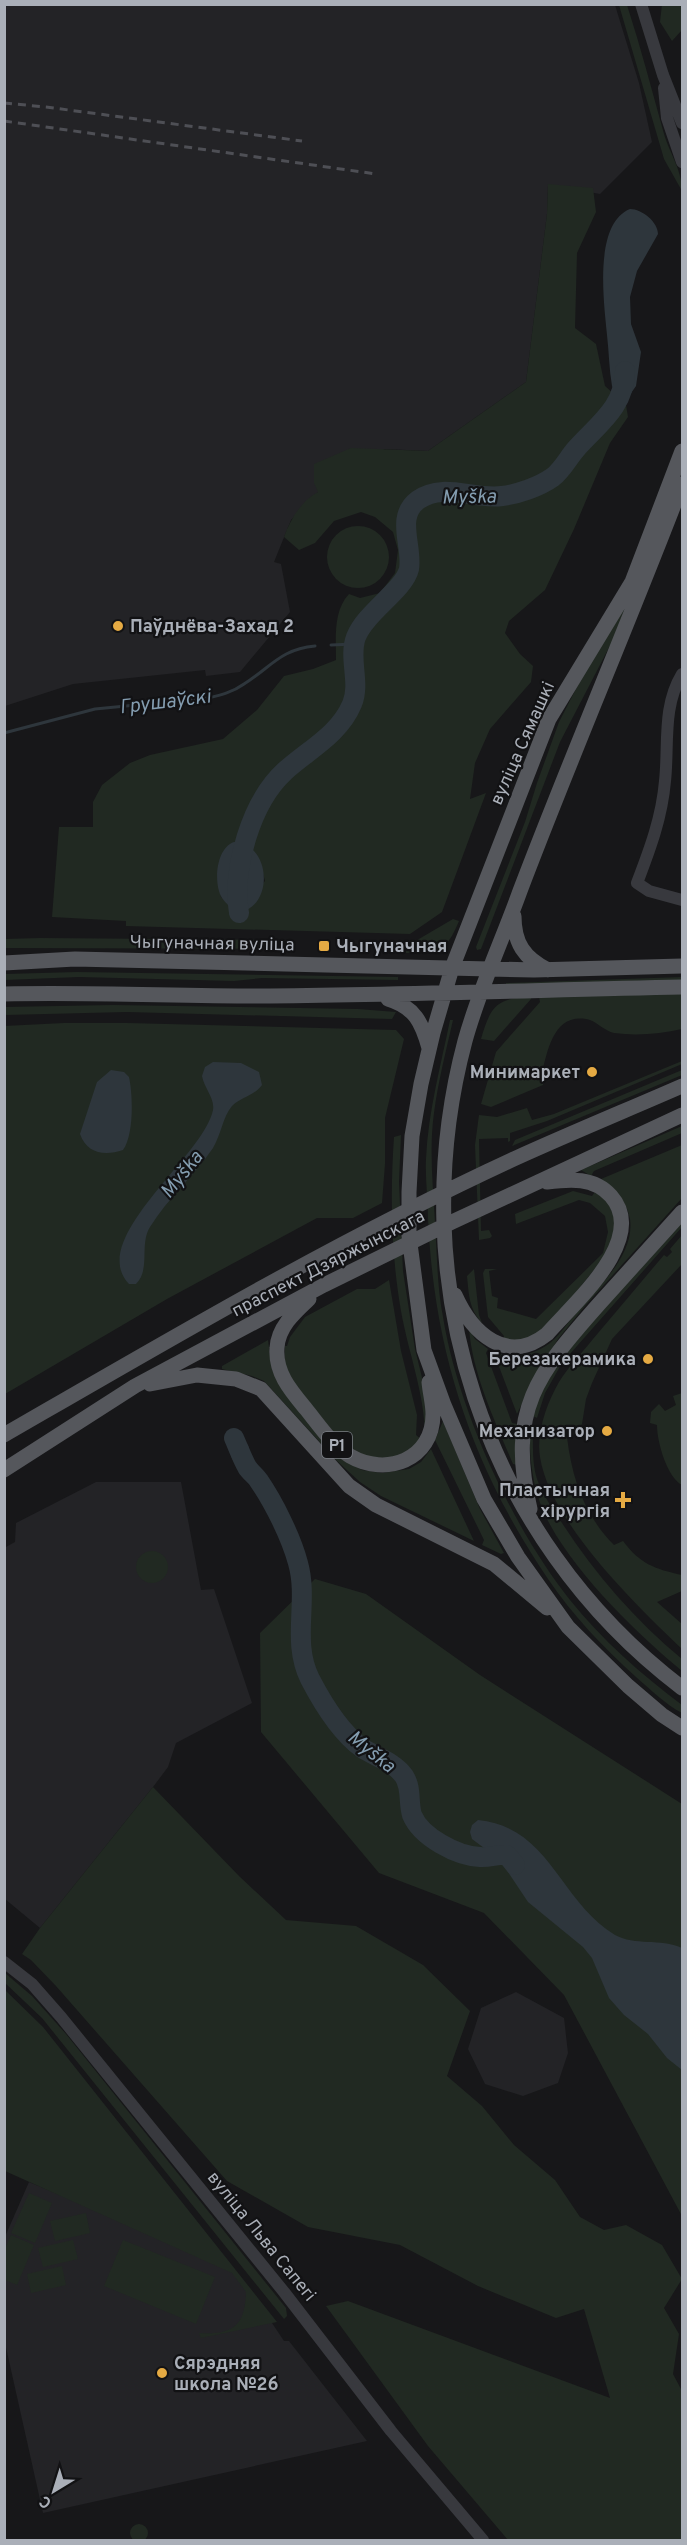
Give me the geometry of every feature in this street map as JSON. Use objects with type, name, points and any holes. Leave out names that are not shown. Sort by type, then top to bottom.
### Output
[{"type":"main road","name":"вуліца Сямашкі","points":[[429,1048],[452,969],[549,719],[632,582],[682,451]]},
{"type":"main road","points":[[682,484],[591,709],[490,969],[465,1041],[448,1131],[445,1173],[447,1277],[456,1332],[467,1377],[482,1422],[502,1468],[539,1535],[565,1572],[599,1611],[639,1651],[682,1688]]},
{"type":"main road","points":[[515,906],[515,936],[520,948],[534,963],[548,970]]},
{"type":"main road","name":"Чыгуначная вуліца","points":[[4,963],[75,959],[548,970],[682,966]]},
{"type":"main road","points":[[4,994],[84,992],[239,996],[375,996],[682,987]]},
{"type":"main road","points":[[375,996],[398,1002],[416,1015],[429,1048]]},
{"type":"main road","name":"Р1","points":[[324,1285],[295,1312],[284,1327],[277,1348],[278,1362],[287,1385],[332,1441],[351,1456],[368,1464],[395,1465],[406,1462],[422,1448],[428,1439],[433,1415],[409,1236],[412,1136],[429,1048]]},
{"type":"main road","name":"праспект Дзяржынскага","points":[[4,1435],[151,1350],[357,1237],[515,1158],[682,1086]]},
{"type":"main road","name":"праспект Дзяржынскага","points":[[4,1470],[135,1386],[354,1269],[682,1114]]},
{"type":"main road","points":[[447,1277],[473,1327],[489,1339],[510,1347],[522,1348],[538,1342],[547,1334],[613,1255],[621,1234],[622,1223],[615,1201],[608,1193],[591,1182],[563,1180],[532,1184]]},
{"type":"main road","points":[[539,1535],[529,1507],[522,1462],[524,1419],[533,1390],[564,1343],[682,1212]]},
{"type":"main road","points":[[424,1350],[444,1405],[484,1500],[518,1557],[568,1627]]},
{"type":"main road","points":[[135,1386],[197,1375],[236,1379],[261,1389],[349,1486],[384,1509],[494,1564],[568,1627],[628,1686],[662,1715],[682,1728]]},
{"type":"street","points":[[641,4],[663,75],[682,123]]},
{"type":"street","points":[[663,75],[667,118],[682,162]]},
{"type":"street","points":[[682,674],[675,686],[668,718],[665,783],[656,834],[637,883],[649,891],[682,900]]},
{"type":"street","name":"вуліца Льва Сапегі","points":[[4,1962],[32,1984],[61,2017],[284,2292],[391,2431],[483,2541]]},
{"type":"shaded area","points":[[662,4],[682,5],[682,30],[672,41],[660,22]]},
{"type":"shaded area","points":[[4,5],[615,5],[639,83],[652,142],[600,194],[548,185],[547,214],[526,382],[428,451],[384,449],[318,492],[291,520],[274,562],[281,564],[290,612],[240,672],[206,676],[205,670],[73,684],[5,706]]},
{"type":"shaded area","points":[[619,5],[627,5],[664,134],[678,169],[682,191],[664,159]]},
{"type":"shaded area","points":[[548,184],[593,188],[596,212],[577,253],[575,328],[596,344],[605,386],[626,405],[628,417],[610,443],[574,529],[545,590],[509,621],[505,633],[520,654],[533,666],[531,682],[490,729],[475,763],[470,799],[486,793],[442,912],[410,934],[126,926],[126,921],[52,917],[59,827],[93,827],[93,802],[102,785],[130,763],[150,755],[223,739],[257,710],[284,676],[313,669],[336,660],[336,625],[340,608],[349,594],[360,598],[380,593],[395,573],[398,550],[393,532],[375,517],[361,512],[334,521],[315,543],[299,550],[284,537],[289,524],[306,500],[318,492],[314,483],[314,464],[351,448],[428,451],[526,382],[547,214]],"holes":[[[260,862],[265,881],[234,913],[231,906],[221,897],[218,877]]]},
{"type":"shaded area","points":[[358,526],[370,528],[380,535],[387,545],[389,557],[387,569],[380,579],[370,586],[358,588],[346,586],[336,579],[329,569],[327,557],[329,545],[336,535],[346,528]]},
{"type":"shaded area","points":[[631,594],[616,634],[560,742],[481,949],[477,950],[476,947],[525,822],[559,722]]},
{"type":"shaded area","points":[[453,919],[459,921],[450,939],[440,948],[434,951],[406,953],[407,946]]},
{"type":"shaded area","points":[[5,939],[290,940],[293,949],[5,948]]},
{"type":"shaded area","points":[[77,972],[398,977],[398,980],[262,978],[234,981],[79,977],[5,980],[5,974]]},
{"type":"shaded area","points":[[682,977],[682,981],[506,986],[506,983]]},
{"type":"shaded area","points":[[682,993],[682,1029],[648,1034],[623,1034],[611,1032],[590,1020],[569,1021],[561,1026],[551,1043],[542,1073],[545,1075],[543,1085],[491,1107],[481,1104],[496,1052],[540,1002],[539,997]]},
{"type":"shaded area","points":[[531,996],[531,999],[494,1041],[481,1039],[488,1018],[497,1006],[510,999]]},
{"type":"shaded area","points":[[113,1005],[358,1009],[396,1012],[392,1019],[127,1012],[5,1015],[5,1007]]},
{"type":"shaded area","points":[[450,1020],[453,1020],[434,1113],[432,1168],[441,1305],[450,1353],[461,1390],[490,1466],[508,1503],[549,1571],[595,1629],[637,1669],[682,1705],[682,1713],[658,1696],[612,1654],[589,1631],[558,1593],[521,1537],[498,1494],[478,1451],[462,1407],[439,1316],[432,1268],[426,1173],[429,1124]]},
{"type":"shaded area","points":[[64,1023],[396,1030],[404,1039],[385,1118],[382,1203],[353,1218],[317,1218],[167,1299],[5,1394],[4,1026]]},
{"type":"shaded area","points":[[682,1061],[682,1064],[547,1121],[510,1133],[508,1142],[508,1138],[479,1139],[481,1231],[489,1230],[492,1236],[479,1240],[475,1145],[479,1115],[497,1117],[527,1108],[532,1120],[554,1114]]},
{"type":"shaded area","points":[[682,1070],[682,1075],[512,1146],[515,1140]]},
{"type":"shaded area","points":[[682,1126],[682,1133],[594,1171],[591,1176],[581,1170]]},
{"type":"shaded area","points":[[401,1135],[399,1182],[403,1271],[415,1349],[428,1402],[425,1433],[419,1387],[401,1311],[393,1246],[394,1137]]},
{"type":"shaded area","points":[[682,1145],[682,1198],[558,1339],[536,1374],[517,1414],[495,1356],[498,1353],[511,1356],[525,1354],[550,1343],[613,1270],[627,1245],[630,1219],[626,1207],[620,1196],[601,1179]]},
{"type":"shaded area","points":[[573,1191],[592,1196],[595,1192],[608,1201],[616,1222],[610,1250],[548,1327],[521,1343],[504,1340],[504,1336],[488,1317],[483,1273],[485,1269],[497,1269],[489,1271],[492,1296],[498,1298],[497,1308],[536,1319],[603,1253],[608,1232],[605,1216],[590,1203],[579,1200],[516,1224],[515,1214]]},
{"type":"shaded area","points":[[682,1219],[682,1227],[562,1363],[545,1393],[537,1418],[533,1416],[536,1403],[556,1364]]},
{"type":"shaded area","points":[[682,1235],[682,1264],[612,1339],[586,1399],[582,1424],[576,1434],[567,1437],[572,1467],[581,1495],[595,1521],[614,1545],[623,1541],[642,1560],[682,1575],[682,1591],[657,1602],[682,1624],[682,1649],[619,1586],[577,1535],[547,1482],[539,1447],[541,1428],[547,1408],[563,1376],[664,1255],[667,1257],[672,1252],[670,1249]]},
{"type":"shaded area","points":[[474,1269],[482,1323],[474,1312],[469,1296],[467,1276]]},
{"type":"shaded area","points":[[389,1280],[401,1351],[417,1415],[416,1435],[422,1440],[398,1459],[363,1457],[341,1441],[292,1382],[284,1366],[285,1346],[305,1317],[357,1289],[375,1289]]},
{"type":"shaded area","points":[[469,1329],[475,1339],[488,1349],[486,1353],[512,1423],[517,1424],[515,1434],[518,1465],[513,1464],[486,1398],[475,1364]]},
{"type":"shaded area","points":[[268,1340],[272,1369],[276,1378],[353,1465],[362,1470],[382,1473],[409,1469],[421,1462],[431,1449],[474,1541],[381,1496],[360,1482],[337,1461],[264,1381],[222,1369],[222,1366]]},
{"type":"shaded area","points":[[682,1393],[682,1485],[667,1467],[657,1425],[650,1423],[651,1412],[659,1404],[665,1411],[676,1405],[673,1396]]},
{"type":"shaded area","points":[[443,1421],[480,1509],[504,1553],[501,1554],[482,1545],[484,1540],[435,1440]]},
{"type":"shaded area","points":[[529,1428],[533,1429],[535,1473],[551,1507],[588,1560],[617,1595],[682,1659],[682,1671],[600,1593],[563,1546],[549,1523],[536,1491],[531,1464]]},
{"type":"shaded area","points":[[96,1482],[181,1482],[201,1590],[214,1589],[252,1703],[176,1743],[168,1767],[40,1928],[5,1899],[4,1548],[15,1542],[16,1523]]},
{"type":"shaded area","points":[[152,1551],[163,1556],[168,1567],[163,1578],[152,1583],[141,1578],[136,1567],[141,1556]]},
{"type":"shaded area","points":[[315,1579],[366,1594],[480,1675],[682,1804],[682,2216],[564,1995],[484,1913],[379,1873],[261,1732],[260,1633]]},
{"type":"shaded area","points":[[153,1787],[239,1876],[286,1920],[356,1926],[423,1965],[470,2011],[447,2076],[482,2106],[514,2145],[555,2180],[580,2217],[604,2230],[626,2225],[662,2245],[682,2279],[664,2308],[679,2334],[673,2374],[682,2391],[682,2540],[508,2540],[428,2446],[326,2306],[348,2301],[610,2398],[584,2309],[556,2318],[478,2286],[400,2245],[308,2227],[227,2181],[56,1986],[22,1954],[40,1928]]},
{"type":"shaded area","points":[[5,1973],[32,1996],[66,2034],[286,2308],[287,2316],[284,2319],[42,2018],[5,1983]]},
{"type":"shaded area","points":[[5,1990],[43,2027],[277,2322],[201,2338],[199,2333],[228,2330],[239,2321],[243,2313],[246,2292],[232,2273],[5,2171]]},
{"type":"shaded area","points":[[516,1992],[564,2018],[568,2053],[558,2083],[523,2096],[485,2084],[468,2049],[481,2008]]},
{"type":"shaded area","name":"Сярэдняя школа №26","points":[[29,2182],[227,2265],[284,2341],[289,2341],[367,2441],[43,2513],[5,2343],[4,2239]]},
{"type":"shaded area","points":[[29,2193],[52,2203],[35,2243],[11,2233]]},
{"type":"shaded area","points":[[86,2213],[90,2233],[55,2241],[50,2221]]},
{"type":"shaded area","points":[[11,2235],[34,2245],[17,2285],[5,2280],[5,2249]]},
{"type":"shaded area","points":[[73,2240],[78,2259],[43,2267],[38,2248]]},
{"type":"shaded area","points":[[123,2240],[215,2277],[196,2324],[104,2286]]},
{"type":"shaded area","points":[[62,2266],[66,2285],[31,2293],[27,2274]]},
{"type":"shaded area","points":[[139,2524],[145,2527],[148,2533],[145,2539],[139,2542],[133,2539],[130,2533],[133,2527]]},
{"type":"water","points":[[630,209],[639,211],[648,217],[655,225],[658,234],[637,271],[630,297],[631,324],[641,352],[636,386],[629,396],[620,397],[615,393],[611,380],[604,304],[604,266],[610,231],[618,217]]},
{"type":"water","points":[[234,842],[247,845],[256,854],[262,865],[264,878],[262,891],[256,902],[247,910],[233,913],[219,892],[217,875],[223,851]]},
{"type":"water","points":[[213,1062],[241,1063],[259,1072],[262,1085],[232,1106],[213,1148],[150,1227],[145,1241],[143,1271],[136,1284],[129,1284],[120,1265],[123,1244],[134,1221],[205,1129],[213,1106],[202,1076],[205,1067]]},
{"type":"water","points":[[111,1070],[124,1072],[129,1077],[132,1104],[131,1125],[123,1150],[103,1153],[87,1146],[80,1134],[97,1082]]},
{"type":"water","points":[[236,1436],[248,1445],[252,1461],[260,1474],[257,1481],[247,1475],[231,1456],[230,1440]]},
{"type":"water","points":[[478,1820],[502,1826],[522,1836],[538,1850],[580,1904],[596,1921],[615,1935],[631,1940],[665,1943],[682,1948],[682,2070],[667,2058],[648,2034],[624,2015],[609,1998],[592,1958],[583,1947],[528,1902],[500,1860],[472,1839],[470,1832],[472,1825]]},
{"type":"waterway","name":"Муška","points":[[239,913],[238,876],[254,818],[273,784],[339,725],[352,704],[355,688],[353,653],[356,637],[368,619],[400,585],[409,569],[406,523],[411,507],[418,500],[438,492],[502,496],[528,490],[547,481],[560,471],[615,405],[624,384],[625,371]]},
{"type":"waterway","name":"Грушаўскі","points":[[331,645],[354,644]]},
{"type":"waterway","name":"Грушаўскі","points":[[4,733],[95,709],[218,696],[240,687],[285,655],[315,646]]},
{"type":"waterway","name":"Муška","points":[[234,1438],[247,1467],[259,1481],[276,1510],[295,1553],[301,1578],[301,1636],[304,1665],[326,1708],[339,1726],[362,1748],[400,1771],[408,1785],[412,1815],[431,1838],[451,1849],[471,1856],[507,1855],[515,1865]]},
{"type":"railway","points":[[4,103],[302,141]]},
{"type":"railway","points":[[4,121],[376,174]]},
{"type":"place","name":"Паўднёва-Захад 2","points":[[118,626]]},
{"type":"place","name":"Чыгуначная","points":[[324,946]]},
{"type":"place","name":"Минимаркет","points":[[592,1072]]},
{"type":"place","name":"Березакерамика","points":[[648,1359]]},
{"type":"place","name":"Механизатор","points":[[607,1431]]},
{"type":"place","name":"Пластычная хірургія","points":[[623,1500]]},
{"type":"place","name":"Сярэдняя школа №26","points":[[162,2373]]}]
